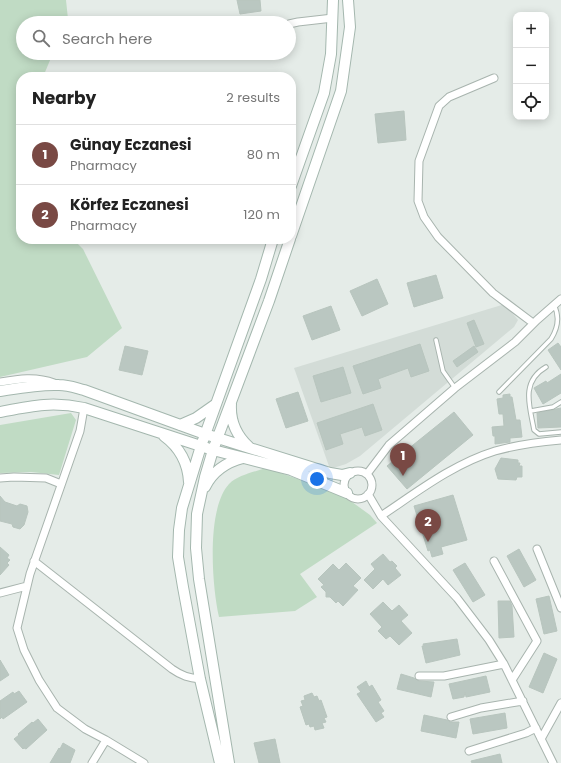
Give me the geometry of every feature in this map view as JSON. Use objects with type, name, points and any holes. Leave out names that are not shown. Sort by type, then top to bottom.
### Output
[{"type":"street","points":[[296,172],[324,93],[331,54],[333,0]]},
{"type":"street","points":[[296,223],[341,91],[350,27],[348,0]]},
{"type":"street","points":[[296,22],[333,18]]},
{"type":"street","points":[[494,78],[449,97],[439,106],[419,161],[418,201],[424,217],[438,237],[493,293],[533,323]]},
{"type":"street","points":[[220,763],[200,679],[178,557],[179,530],[182,508],[201,446],[261,279],[272,244]]},
{"type":"street","points":[[229,763],[200,587],[196,548],[197,514],[217,438],[289,244]]},
{"type":"street","points":[[367,474],[389,445],[455,388],[515,342],[533,323],[561,299]]},
{"type":"street","points":[[0,382],[20,379],[45,379],[59,385],[84,390],[217,438],[330,473],[342,475],[359,471],[367,474],[370,478],[371,486],[368,494],[359,498],[350,496],[347,493],[291,470],[213,450],[84,408],[70,405],[38,405],[0,412]]},
{"type":"street","points":[[0,391],[35,386],[59,385]]},
{"type":"street","points":[[231,401],[232,416],[236,430],[250,448]]},
{"type":"street","points":[[180,425],[196,418],[216,404]]},
{"type":"street","points":[[84,408],[80,431],[34,561],[17,628],[24,650],[39,680],[57,708],[85,729],[144,763]]},
{"type":"street","points":[[156,431],[167,438],[181,453],[186,466],[189,486]]},
{"type":"street","points":[[381,516],[456,468],[482,456],[507,448],[561,440]]},
{"type":"street","points":[[201,496],[206,484],[219,469],[231,462],[243,458]]},
{"type":"street","points":[[347,493],[344,484],[350,473]]},
{"type":"street","points":[[0,478],[46,478],[61,484]]},
{"type":"street","points":[[368,494],[381,516],[457,598],[489,640],[504,664],[553,763]]},
{"type":"street","points":[[537,550],[561,608]]},
{"type":"street","points":[[34,561],[172,669],[182,676],[200,679]]},
{"type":"street","points":[[494,561],[537,641],[512,680]]},
{"type":"street","points":[[0,593],[27,586]]},
{"type":"street","points":[[420,676],[444,676],[504,664]]},
{"type":"street","points":[[451,717],[481,708],[523,701]]},
{"type":"street","points":[[541,739],[561,703]]},
{"type":"street","points":[[469,750],[526,733],[536,728]]},
{"type":"street","points":[[92,763],[106,740]]},
{"type":"lane","points":[[499,392],[551,339],[556,329],[558,320],[554,305]]},
{"type":"lane","points":[[436,340],[443,371],[455,388]]},
{"type":"lane","points":[[546,368],[537,373],[530,385],[528,394],[535,432],[543,434],[561,432]]},
{"type":"lane","points":[[531,411],[553,407],[561,402]]},
{"type":"shaded area","points":[[505,304],[518,320],[514,327],[360,456],[346,464],[330,469],[294,368]]},
{"type":"green space","points":[[0,0],[66,0],[68,16],[16,16],[16,60],[50,60],[45,72],[16,72],[16,244],[78,244],[83,249],[122,328],[87,357],[0,377]]},
{"type":"green space","points":[[71,413],[76,420],[59,475],[31,472],[0,473],[0,425]]},
{"type":"green space","points":[[266,468],[341,494],[370,515],[377,523],[300,574],[317,597],[295,611],[219,617],[214,587],[213,568],[214,529],[217,511],[222,496],[229,484],[241,476]]},
{"type":"building","points":[[237,0],[260,0],[261,11],[240,14]]},
{"type":"building","points":[[404,111],[406,140],[378,143],[375,114]]},
{"type":"building","points":[[436,275],[443,298],[414,307],[407,283]]},
{"type":"building","points":[[377,279],[388,304],[362,316],[350,291]]},
{"type":"building","points":[[331,306],[340,330],[312,340],[303,316]]},
{"type":"building","points":[[474,320],[484,344],[476,347],[467,323]]},
{"type":"building","points":[[558,343],[561,347],[561,370],[548,350]]},
{"type":"building","points":[[420,344],[429,371],[411,377],[408,368],[378,379],[381,388],[363,394],[353,366]]},
{"type":"building","points":[[125,346],[148,351],[142,375],[119,370]]},
{"type":"building","points":[[474,346],[478,352],[457,367],[453,361]]},
{"type":"building","points":[[343,367],[351,393],[321,402],[313,376]]},
{"type":"building","points":[[561,374],[561,393],[543,404],[534,388],[546,381],[547,383]]},
{"type":"building","points":[[298,392],[308,421],[286,428],[276,399]]},
{"type":"building","points":[[510,394],[510,397],[512,397],[516,420],[520,420],[522,437],[510,438],[510,442],[495,444],[495,436],[493,436],[492,427],[504,426],[503,414],[499,414],[497,399],[503,398],[503,395]]},
{"type":"building","points":[[373,404],[382,430],[365,436],[362,427],[340,434],[343,444],[326,450],[317,423]]},
{"type":"building","points":[[561,408],[561,427],[538,428],[537,413]]},
{"type":"building","points":[[454,412],[473,435],[407,489],[387,466]]},
{"type":"building","points":[[501,458],[518,460],[518,463],[520,463],[519,466],[522,466],[522,477],[517,477],[516,480],[498,479],[495,469]]},
{"type":"building","points":[[453,495],[467,540],[441,547],[443,554],[432,557],[430,550],[428,551],[414,506]]},
{"type":"building","points":[[0,496],[5,502],[17,506],[20,504],[27,506],[28,512],[24,525],[20,529],[13,527],[12,524],[0,521]]},
{"type":"building","points":[[0,547],[9,555],[7,558],[10,560],[7,563],[9,565],[0,575]]},
{"type":"building","points":[[519,549],[536,580],[524,587],[507,556]]},
{"type":"building","points":[[383,554],[390,562],[392,561],[397,566],[395,568],[401,575],[388,585],[383,579],[373,589],[364,580],[375,569],[371,564]]},
{"type":"building","points":[[346,563],[361,578],[353,586],[358,590],[343,606],[338,601],[336,603],[330,597],[326,597],[326,592],[321,587],[324,585],[318,579],[333,564],[339,570]]},
{"type":"building","points":[[465,563],[485,595],[473,602],[453,570]]},
{"type":"building","points":[[549,596],[557,631],[544,634],[536,599]]},
{"type":"building","points":[[498,601],[510,601],[512,606],[514,637],[499,638]]},
{"type":"building","points":[[383,602],[392,611],[399,605],[408,615],[401,621],[412,633],[399,645],[390,636],[386,639],[378,631],[382,627],[370,614]]},
{"type":"building","points":[[457,639],[460,655],[426,663],[422,646],[424,646],[423,644]]},
{"type":"building","points":[[544,653],[557,659],[543,693],[529,687]]},
{"type":"building","points":[[0,660],[9,675],[0,681]]},
{"type":"building","points":[[401,674],[419,681],[434,682],[431,697],[397,689]]},
{"type":"building","points":[[486,676],[490,692],[466,697],[465,692],[464,697],[453,699],[449,684]]},
{"type":"building","points":[[366,681],[369,687],[372,685],[381,700],[378,702],[384,711],[381,713],[384,717],[376,722],[357,694],[361,692],[357,687]]},
{"type":"building","points":[[19,691],[27,702],[3,719],[2,717],[0,719],[0,701],[13,692],[14,694]]},
{"type":"building","points":[[312,693],[314,697],[317,696],[319,701],[321,700],[327,717],[324,718],[326,722],[322,723],[324,728],[315,730],[314,726],[310,727],[309,724],[306,725],[300,707],[303,706],[301,701],[305,700],[304,696]]},
{"type":"building","points":[[505,713],[507,728],[473,734],[470,719]]},
{"type":"building","points":[[424,715],[450,722],[459,722],[456,738],[421,731]]},
{"type":"building","points":[[38,719],[47,730],[26,749],[23,749],[14,739],[32,722],[33,723]]},
{"type":"building","points":[[275,739],[280,763],[259,763],[254,743]]},
{"type":"building","points":[[63,743],[75,750],[70,763],[50,763],[59,748],[60,749]]},
{"type":"building","points":[[500,754],[502,763],[472,763],[471,761]]},
{"type":"place","name":"Günay Eczanesi","points":[[403,476]]},
{"type":"place","name":"Körfez Eczanesi","points":[[428,542]]}]
